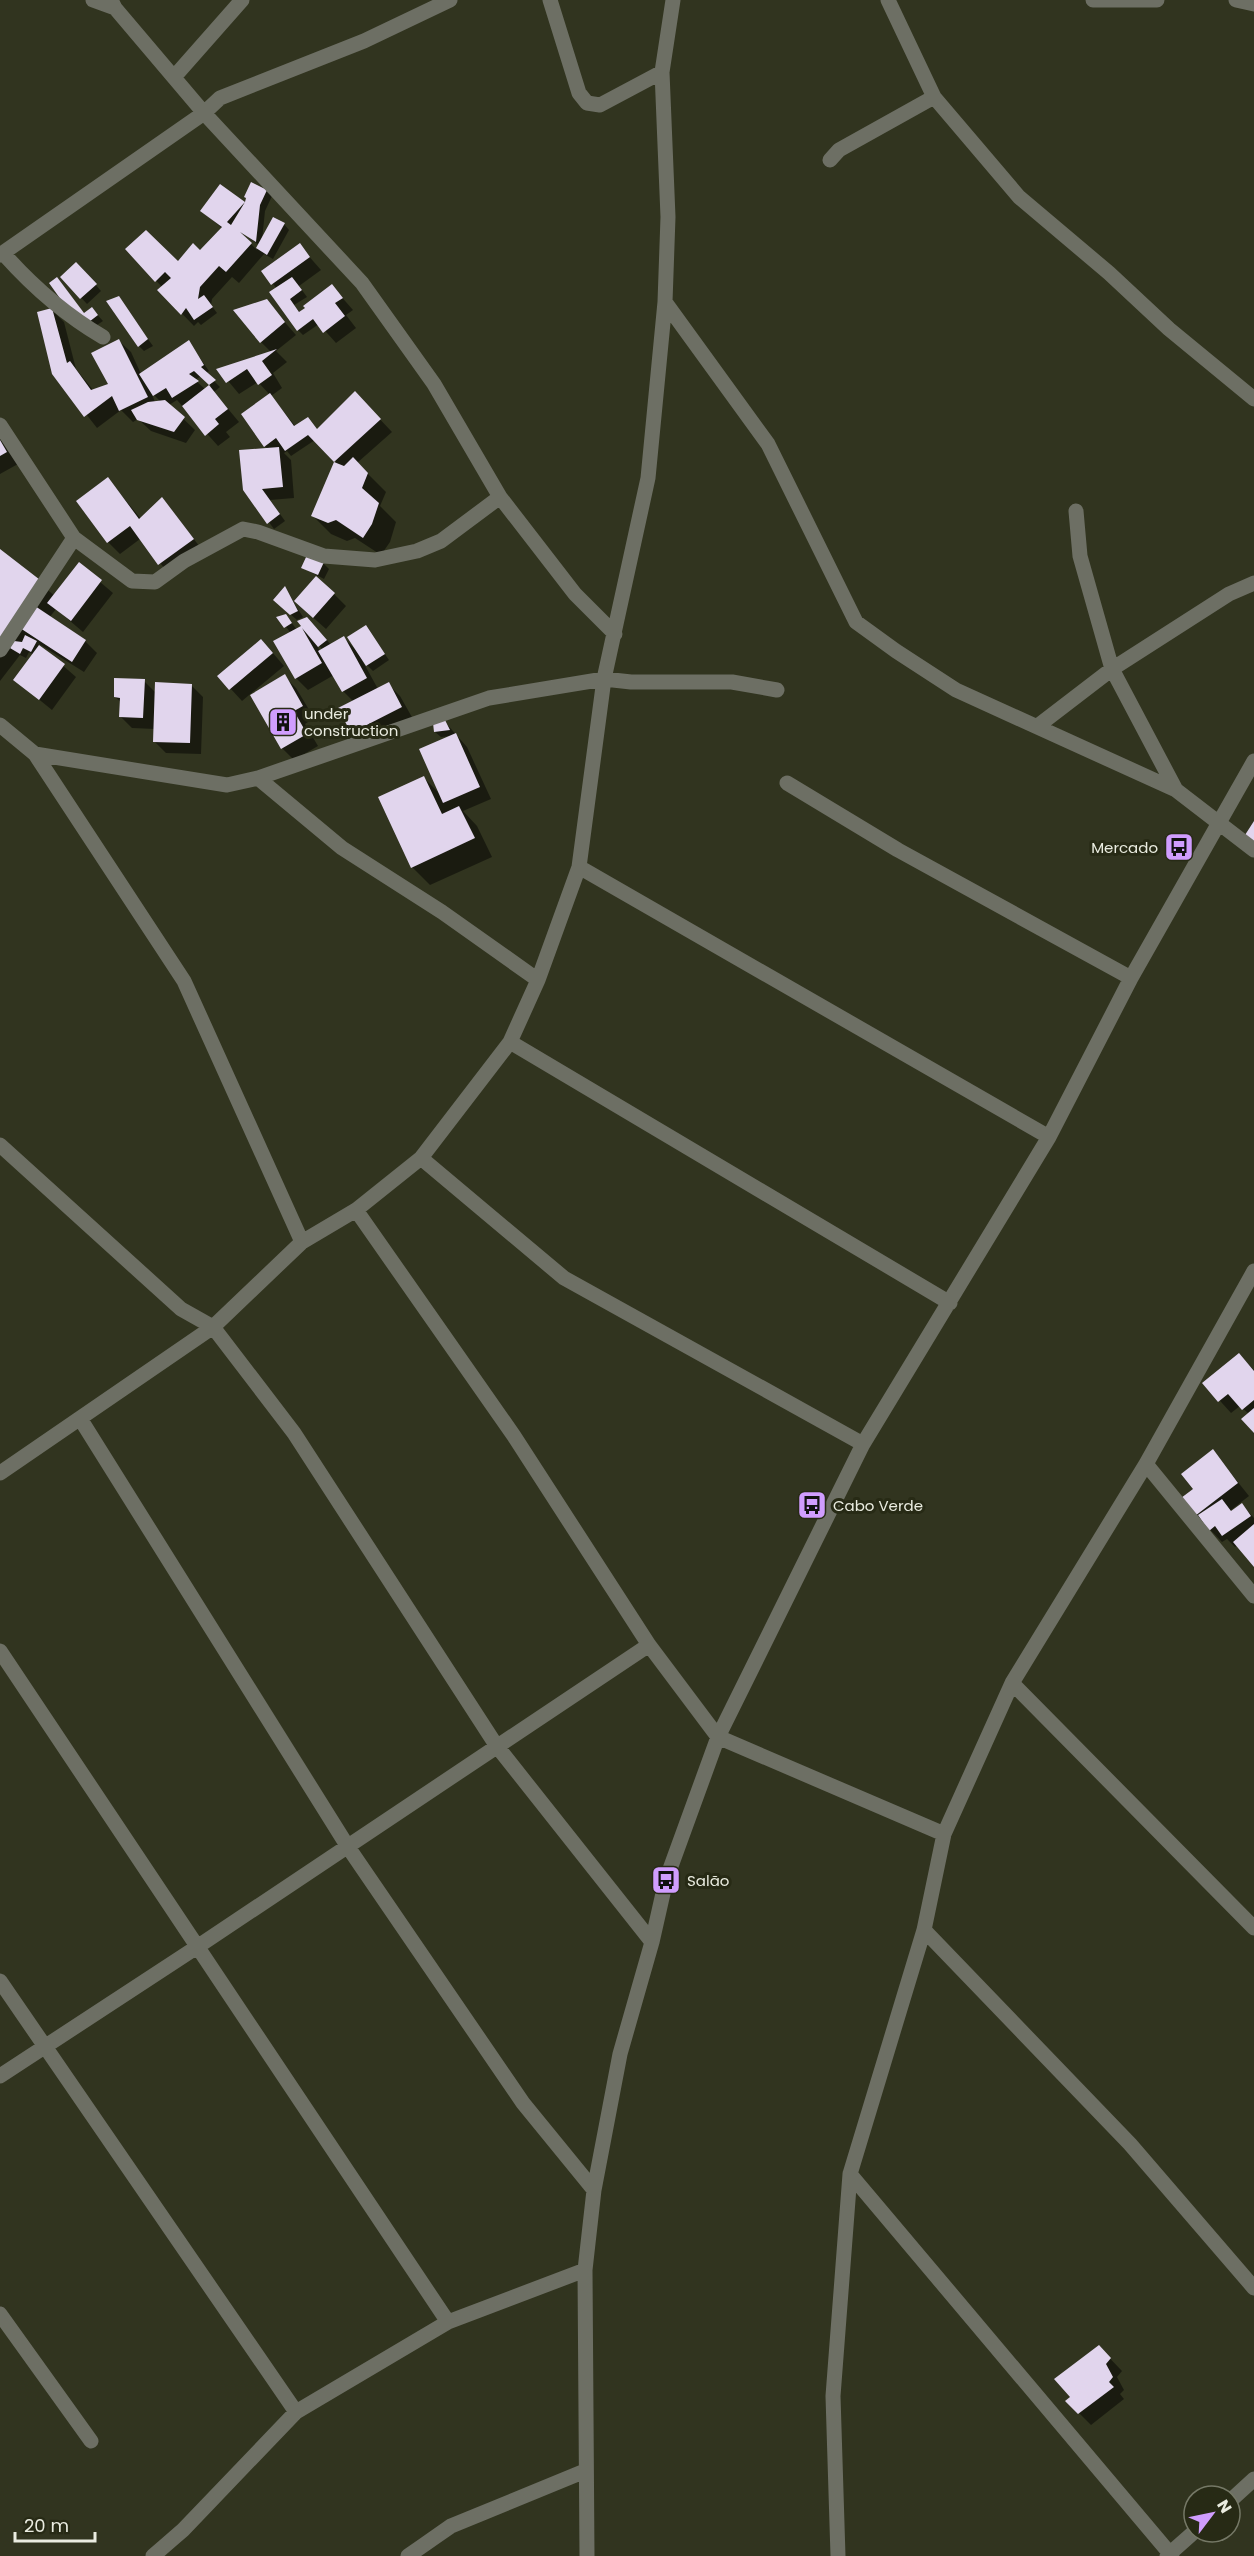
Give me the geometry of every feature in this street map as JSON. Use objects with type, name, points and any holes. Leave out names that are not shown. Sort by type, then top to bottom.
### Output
[{"type":"street","points":[[93,0],[113,4],[176,76],[204,113],[362,283],[434,384],[500,497],[575,594],[615,634]]},
{"type":"street","points":[[176,76],[242,0]]},
{"type":"street","points":[[103,337],[73,319],[32,286],[1,254],[204,113],[220,98],[364,41],[450,0]]},
{"type":"street","points":[[549,0],[579,93],[587,103],[600,105],[662,72]]},
{"type":"street","points":[[0,1473],[81,1420],[213,1327],[302,1242],[356,1210],[421,1158],[510,1042],[538,980],[579,867],[604,679],[648,478],[665,302],[668,217],[662,72],[673,0]]},
{"type":"street","points":[[888,0],[934,97],[1019,197],[1109,273],[1169,329],[1254,399]]},
{"type":"street","points":[[1093,0],[1157,0]]},
{"type":"street","points":[[1236,0],[1254,4]]},
{"type":"street","points":[[830,160],[839,150],[934,97]]},
{"type":"street","points":[[665,302],[768,444],[856,622],[956,690],[1039,725],[1176,790],[1254,850]]},
{"type":"street","points":[[0,425],[74,538],[132,581],[154,582],[184,561],[243,529],[258,532],[324,556],[375,560],[417,551],[441,541],[500,497]]},
{"type":"street","points":[[1076,511],[1080,556],[1112,669],[1176,790]]},
{"type":"street","points":[[0,650],[74,538]]},
{"type":"street","points":[[1039,725],[1112,669],[1229,594],[1254,584]]},
{"type":"street","points":[[35,754],[227,785],[258,778],[489,698],[604,679],[631,682],[732,682],[777,690]]},
{"type":"street","points":[[0,725],[35,754],[184,981],[302,1242]]},
{"type":"street","points":[[587,2556],[585,2271],[594,2190],[620,2054],[652,1942],[666,1880],[718,1737],[863,1444],[1049,1137],[1131,978],[1254,761]]},
{"type":"street","points":[[258,778],[342,848],[442,912],[538,980]]},
{"type":"street","points":[[788,783],[898,850],[1131,978]]},
{"type":"street","points":[[579,867],[1049,1137]]},
{"type":"street","points":[[510,1042],[950,1303]]},
{"type":"street","points":[[0,1145],[181,1309],[213,1327],[294,1433],[496,1746],[652,1942]]},
{"type":"street","points":[[421,1158],[564,1278],[863,1444]]},
{"type":"street","points":[[356,1210],[514,1436],[649,1645],[718,1737],[944,1834]]},
{"type":"street","points":[[838,2556],[833,2396],[850,2174],[924,1930],[944,1834],[1012,1683],[1146,1464],[1254,1271]]},
{"type":"street","points":[[81,1420],[348,1847],[523,2103],[594,2190]]},
{"type":"street","points":[[1146,1464],[1254,1596]]},
{"type":"street","points":[[0,2076],[649,1645]]},
{"type":"street","points":[[0,1652],[448,2322]]},
{"type":"street","points":[[1012,1683],[1254,1928]]},
{"type":"street","points":[[924,1930],[1130,2144],[1254,2288]]},
{"type":"street","points":[[0,1981],[296,2412]]},
{"type":"street","points":[[850,2174],[1170,2555],[1182,2544]]},
{"type":"street","points":[[153,2556],[183,2530],[296,2412],[448,2322],[585,2271]]},
{"type":"street","points":[[0,2314],[91,2441]]},
{"type":"street","points":[[408,2556],[450,2526],[585,2471]]},
{"type":"street","points":[[1242,2490],[1254,2480]]},
{"type":"building","points":[[251,182],[267,190],[260,205],[256,242],[240,232],[252,243],[226,272],[219,266],[200,287],[198,299],[204,295],[213,307],[194,320],[186,308],[181,315],[157,290],[171,278],[165,272],[155,282],[125,249],[146,230],[178,261],[193,243],[200,250],[222,227],[200,211],[220,184],[245,202],[244,197]],"holes":[[[245,202],[231,225],[227,222]]]},
{"type":"building","points":[[273,217],[285,223],[267,255],[256,248]]},
{"type":"building","points":[[300,243],[310,257],[271,285],[261,271]]},
{"type":"building","points":[[76,262],[97,284],[80,299],[60,277]]},
{"type":"building","points":[[57,277],[84,313],[92,307],[98,315],[85,325],[74,318],[49,283]]},
{"type":"building","points":[[292,277],[302,290],[290,299],[299,312],[305,308],[303,306],[332,284],[343,298],[335,303],[345,316],[323,333],[313,319],[297,331],[269,292]]},
{"type":"building","points":[[119,296],[148,339],[138,347],[106,301]]},
{"type":"building","points":[[267,299],[285,322],[260,343],[233,310]]},
{"type":"building","points":[[52,308],[67,363],[70,361],[91,390],[108,384],[91,353],[119,339],[148,397],[119,411],[112,396],[84,417],[52,374],[37,312]]},
{"type":"building","points":[[189,340],[204,365],[201,367],[216,380],[209,385],[194,371],[189,374],[199,381],[172,398],[166,388],[153,396],[139,374]]},
{"type":"building","points":[[277,349],[262,361],[272,375],[258,385],[247,369],[226,383],[216,369]]},
{"type":"building","points":[[209,385],[228,409],[215,419],[219,424],[205,436],[182,406]]},
{"type":"building","points":[[355,391],[381,419],[334,462],[308,435],[285,451],[276,438],[264,447],[241,414],[270,393],[294,426],[308,417],[317,429]]},
{"type":"building","points":[[165,400],[185,417],[174,432],[137,420],[131,410],[148,402]]},
{"type":"building","points":[[0,440],[7,452],[0,456]]},
{"type":"building","points":[[279,447],[283,487],[262,489],[280,514],[267,524],[243,490],[239,450]]},
{"type":"building","points":[[353,457],[368,473],[362,488],[379,503],[372,524],[363,538],[336,520],[328,523],[311,516],[334,462],[344,466]]},
{"type":"building","points":[[108,477],[139,519],[162,497],[194,539],[158,565],[130,526],[107,543],[76,501]]},
{"type":"building","points":[[0,549],[44,583],[0,640]]},
{"type":"building","points":[[307,555],[324,562],[318,575],[301,568]]},
{"type":"building","points":[[79,562],[102,580],[71,621],[47,603]]},
{"type":"building","points":[[316,576],[335,593],[313,618],[294,601]]},
{"type":"building","points":[[285,586],[298,611],[290,615],[273,600]]},
{"type":"building","points":[[35,606],[86,640],[72,662],[20,628]]},
{"type":"building","points":[[286,614],[292,623],[284,628],[276,617]]},
{"type":"building","points":[[307,617],[327,640],[318,647],[302,628],[322,663],[295,679],[273,641],[301,626],[297,621]]},
{"type":"building","points":[[366,625],[385,654],[366,666],[347,637]]},
{"type":"building","points":[[25,635],[37,641],[31,652],[23,648],[20,654],[10,648],[14,641],[22,642]]},
{"type":"building","points":[[344,636],[367,678],[342,692],[318,651]]},
{"type":"building","points":[[261,639],[273,653],[229,690],[217,676]]},
{"type":"building","points":[[39,645],[65,664],[39,700],[13,680]]},
{"type":"building","name":"under construction","points":[[285,674],[303,706],[294,711],[307,734],[281,749],[250,695]]},
{"type":"building","points":[[114,678],[145,679],[143,718],[119,717],[120,698],[114,697]]},
{"type":"building","points":[[155,682],[192,684],[190,743],[153,742]]},
{"type":"building","points":[[389,682],[402,707],[351,733],[338,708]]},
{"type":"building","points":[[445,720],[450,730],[434,732],[433,723]]},
{"type":"building","points":[[456,733],[480,787],[443,803],[419,749]]},
{"type":"building","points":[[424,776],[442,814],[459,806],[475,838],[411,868],[378,797]]},
{"type":"building","points":[[1254,821],[1254,842],[1245,835]]},
{"type":"building","points":[[1239,1353],[1254,1371],[1254,1400],[1242,1410],[1228,1394],[1218,1402],[1202,1383]]},
{"type":"building","points":[[1254,1408],[1254,1433],[1241,1419]]},
{"type":"building","points":[[1213,1449],[1238,1483],[1195,1516],[1181,1498],[1193,1489],[1181,1474]]},
{"type":"building","points":[[1222,1499],[1231,1511],[1242,1503],[1251,1516],[1222,1536],[1215,1526],[1209,1531],[1198,1515]]},
{"type":"building","points":[[1254,1524],[1254,1567],[1233,1542]]},
{"type":"building","points":[[1099,2345],[1111,2358],[1106,2364],[1113,2377],[1109,2382],[1114,2387],[1078,2414],[1065,2401],[1070,2397],[1054,2379]]},
{"type":"place","name":"under construction","points":[[283,722]]},
{"type":"place","name":"Mercado","points":[[1179,847]]},
{"type":"place","name":"Cabo Verde","points":[[812,1505]]},
{"type":"place","name":"Salão","points":[[666,1880]]}]
